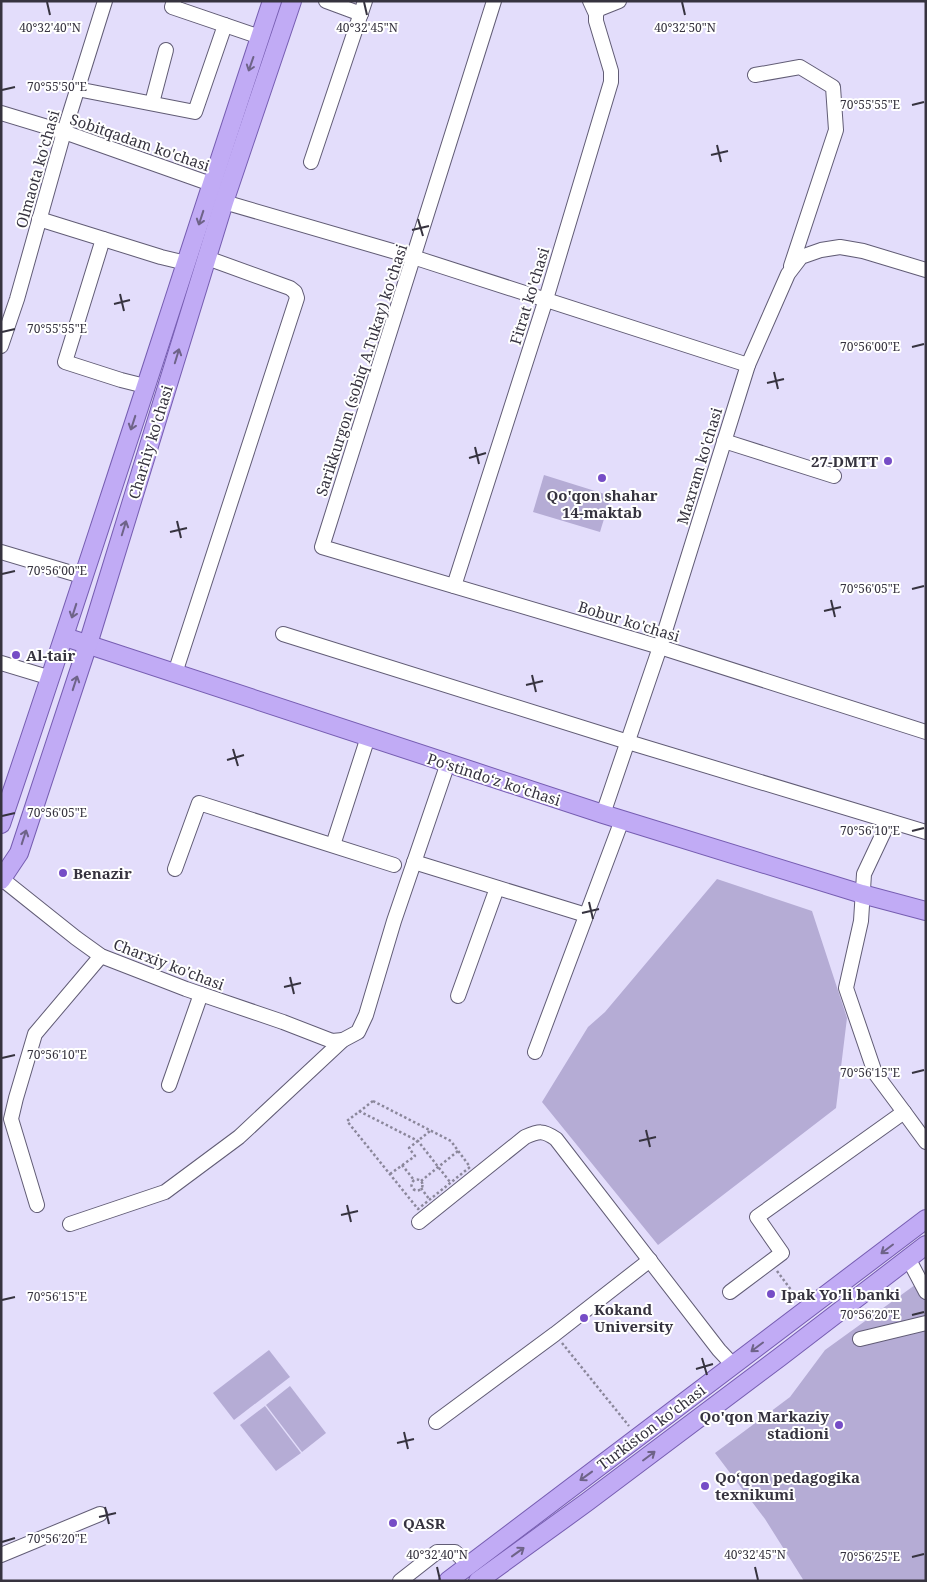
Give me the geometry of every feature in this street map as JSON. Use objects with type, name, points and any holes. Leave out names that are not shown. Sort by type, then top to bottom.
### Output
[{"type":"main road","name":"Charhiy ko'chasi","points":[[1,824],[6,798],[65,637],[145,386],[272,1]]},
{"type":"main road","name":"Charhiy ko'chasi","points":[[2,879],[19,852],[88,644],[224,202],[292,1]]},
{"type":"main road","name":"Poʻstindoʻz koʻchasi","points":[[65,637],[603,814],[862,894],[926,911]]},
{"type":"main road","name":"Turkiston ko'chasi","points":[[448,1581],[926,1220]]},
{"type":"main road","name":"Turkiston ko'chasi","points":[[483,1579],[926,1245]]},
{"type":"street","name":"Olmaota ko'chasi","points":[[1,346],[17,299],[64,132],[105,1]]},
{"type":"street","points":[[174,1],[172,8],[260,37]]},
{"type":"street","points":[[311,162],[363,8],[326,1]]},
{"type":"street","name":"Sarikkurgon (sobiq A.Tukay) ko'chasi","points":[[322,548],[494,1]]},
{"type":"street","points":[[593,8],[599,9],[619,1]]},
{"type":"street","name":"Fitrat ko'chasi","points":[[454,586],[546,299],[611,82],[611,71],[593,8]]},
{"type":"street","points":[[77,89],[195,112],[225,25]]},
{"type":"street","points":[[152,104],[166,50]]},
{"type":"street","points":[[755,76],[800,67],[833,87],[836,130],[788,274]]},
{"type":"street","name":"Sobitqadam ko'chasi","points":[[1,113],[64,132],[211,184]]},
{"type":"street","points":[[224,202],[413,257],[748,365]]},
{"type":"street","points":[[39,220],[186,263]]},
{"type":"street","points":[[102,239],[65,362],[145,386]]},
{"type":"street","name":"Maxram ko'chasi","points":[[603,814],[660,647],[748,365],[788,274],[801,257],[821,250],[840,247],[863,251],[926,270]]},
{"type":"street","points":[[175,674],[296,298],[295,292],[290,288],[208,258]]},
{"type":"street","points":[[724,441],[834,476]]},
{"type":"street","name":"Bobur ko'chasi","points":[[322,548],[660,647],[926,732]]},
{"type":"street","points":[[1,552],[85,577]]},
{"type":"street","points":[[283,634],[628,742],[926,832]]},
{"type":"street","points":[[1,664],[51,678]]},
{"type":"street","points":[[333,845],[368,737]]},
{"type":"street","points":[[70,1224],[165,1192],[239,1137],[343,1040],[358,1032],[366,1015],[394,921],[448,763]]},
{"type":"street","points":[[175,869],[199,803],[394,865]]},
{"type":"street","points":[[536,1052],[622,820]]},
{"type":"street","points":[[889,821],[864,874],[861,921],[846,988],[875,1073],[926,1142]]},
{"type":"street","points":[[414,862],[586,915]]},
{"type":"street","name":"Charxiy ko'chasi","points":[[2,879],[101,956],[332,1041],[343,1040]]},
{"type":"street","points":[[458,996],[497,888]]},
{"type":"street","points":[[37,1205],[11,1119],[16,1098],[36,1034],[101,956]]},
{"type":"street","points":[[169,1086],[201,994]]},
{"type":"street","points":[[730,1292],[782,1253],[757,1218],[904,1112]]},
{"type":"street","points":[[419,1222],[454,1187],[525,1137],[537,1132],[547,1133],[556,1139],[719,1350],[734,1365]]},
{"type":"street","points":[[908,1258],[926,1292]]},
{"type":"street","points":[[436,1422],[555,1334],[650,1260]]},
{"type":"street","points":[[860,1339],[926,1323]]},
{"type":"street","points":[[1,1555],[100,1514]]},
{"type":"street","points":[[400,1581],[437,1552],[454,1552],[469,1565]]},
{"type":"path","points":[[373,1100],[430,1131],[450,1141],[470,1167],[454,1187],[418,1209],[347,1121],[373,1100]]},
{"type":"path","points":[[359,1111],[418,1141],[454,1187]]},
{"type":"path","points":[[390,1174],[415,1156],[409,1148],[430,1131]]},
{"type":"path","points":[[421,1181],[458,1151]]},
{"type":"path","points":[[402,1165],[414,1180]]},
{"type":"path","points":[[414,1180],[418,1179],[421,1181]]},
{"type":"path","points":[[413,1188],[411,1184],[414,1180]]},
{"type":"path","points":[[421,1181],[421,1188],[430,1200]]},
{"type":"path","points":[[406,1194],[413,1188]]},
{"type":"path","points":[[413,1188],[417,1190],[421,1188]]},
{"type":"path","points":[[770,1262],[794,1294]]},
{"type":"path","points":[[555,1334],[638,1438]]},
{"type":"shaded area","points":[[544,475],[611,496],[600,532],[533,512]]},
{"type":"shaded area","points":[[717,879],[812,911],[847,1018],[836,1108],[658,1245],[542,1102],[588,1027],[605,1012]]},
{"type":"shaded area","name":"Qo'qon Markaziy stadioni","points":[[926,1277],[926,1581],[804,1581],[765,1519],[715,1453],[790,1397],[825,1350]]},
{"type":"shaded area","points":[[269,1350],[290,1377],[234,1420],[213,1393]]},
{"type":"shaded area","points":[[290,1386],[326,1433],[302,1452],[266,1405]]},
{"type":"shaded area","points":[[265,1406],[301,1453],[276,1471],[240,1425]]},
{"type":"place","name":"27-DMTT","points":[[888,461]]},
{"type":"place","name":"Qo'qon shahar 14-maktab","points":[[602,478]]},
{"type":"place","name":"Al-tair","points":[[16,655]]},
{"type":"place","name":"Benazir","points":[[63,873]]},
{"type":"place","name":"Ipak Yo'li banki","points":[[771,1294]]},
{"type":"place","name":"Kokand University","points":[[584,1318]]},
{"type":"place","name":"Qo'qon Markaziy stadioni","points":[[839,1425]]},
{"type":"place","name":"Qo‘qon pedagogika texnikumi","points":[[705,1486]]},
{"type":"place","name":"QASR","points":[[393,1523]]}]
